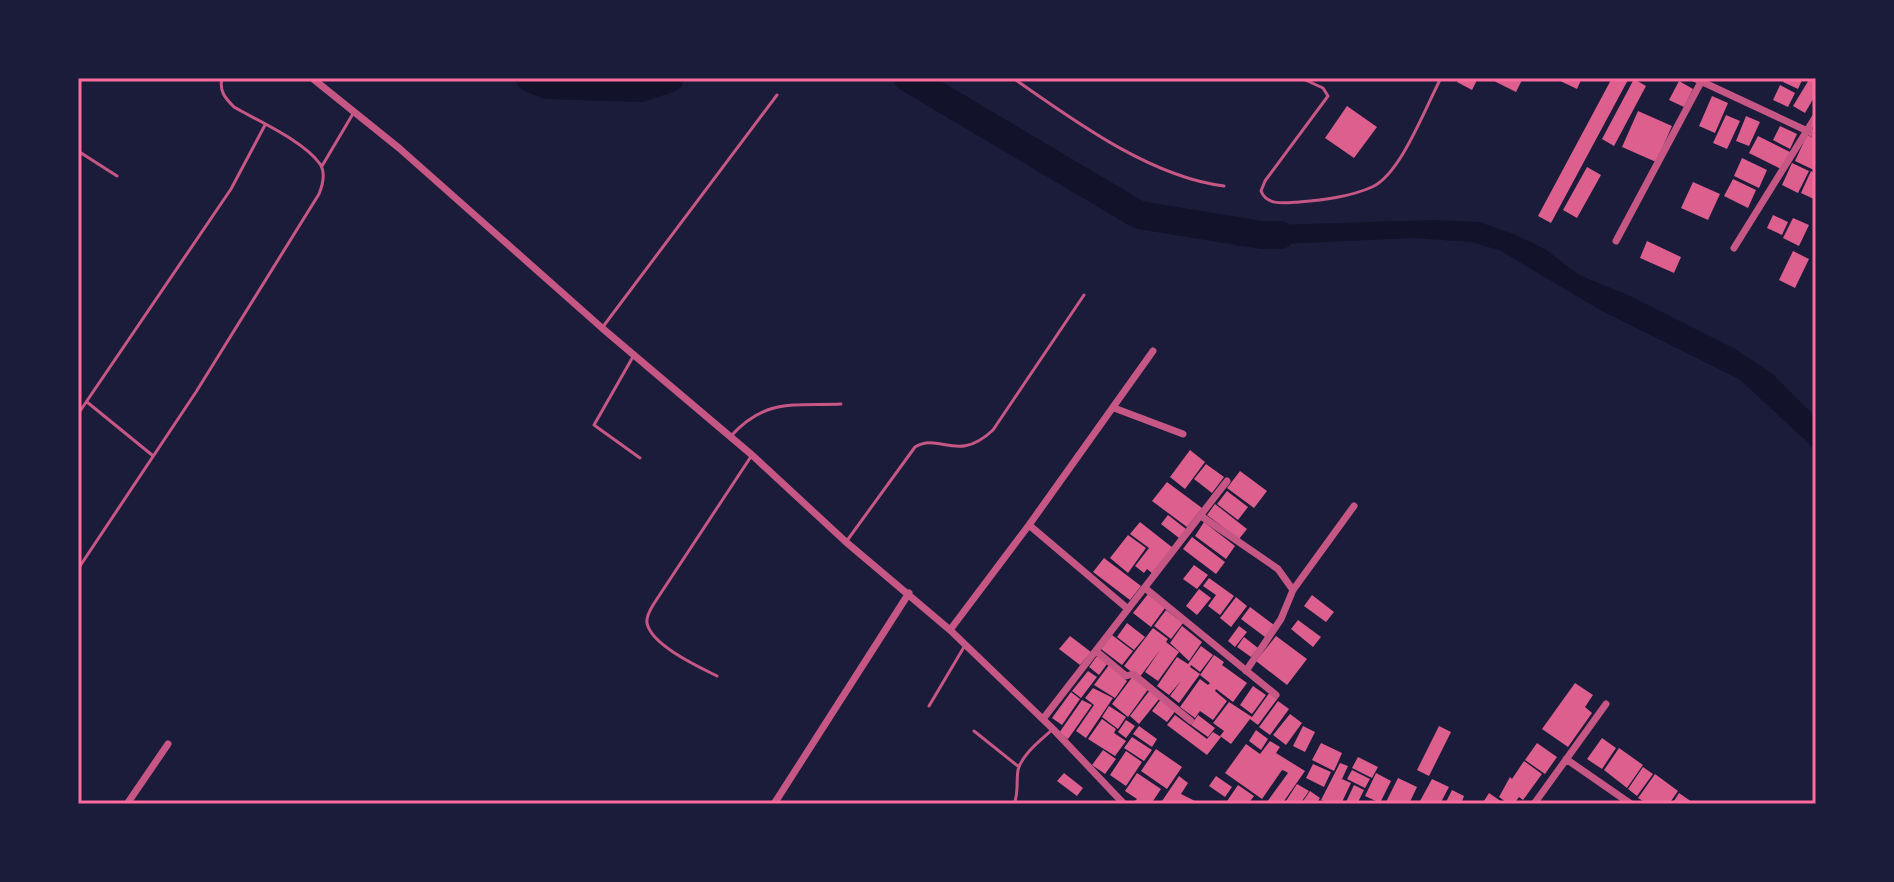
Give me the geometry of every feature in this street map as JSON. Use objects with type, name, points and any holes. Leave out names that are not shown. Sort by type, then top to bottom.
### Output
[{"type":"street","points":[[312,78],[399,148],[602,328],[731,436],[846,542],[909,593],[1043,719],[1124,804]]},
{"type":"street","points":[[1616,241],[1698,80],[1816,135]]},
{"type":"street","points":[[1734,248],[1816,116]]},
{"type":"street","points":[[950,630],[1153,351]]},
{"type":"street","points":[[1114,408],[1183,434]]},
{"type":"street","points":[[1043,719],[1227,481]]},
{"type":"street","points":[[1246,671],[1281,619],[1293,590],[1354,506]]},
{"type":"street","points":[[1201,516],[1278,569],[1293,590]]},
{"type":"street","points":[[1029,525],[1128,609]]},
{"type":"street","points":[[1145,588],[1276,695]]},
{"type":"street","points":[[774,804],[909,593]]},
{"type":"street","points":[[1096,651],[1126,676],[1133,674],[1191,721]]},
{"type":"street","points":[[1534,804],[1606,704]]},
{"type":"street","points":[[127,804],[168,744]]},
{"type":"street","points":[[1566,759],[1631,804]]},
{"type":"lane","points":[[222,78],[220,86],[234,107],[307,151],[322,166]]},
{"type":"lane","points":[[1013,78],[1109,141],[1166,171],[1201,183],[1224,186]]},
{"type":"lane","points":[[1301,78],[1323,88],[1328,96],[1265,181],[1261,191],[1263,197],[1271,202],[1345,195],[1380,182],[1397,162],[1441,78]]},
{"type":"lane","points":[[602,328],[777,95]]},
{"type":"lane","points":[[78,569],[196,392],[319,194],[324,183],[322,166],[354,112]]},
{"type":"lane","points":[[78,414],[231,189],[265,125]]},
{"type":"lane","points":[[78,151],[117,176]]},
{"type":"lane","points":[[846,542],[915,447],[927,443],[966,447],[980,442],[993,430],[1084,295]]},
{"type":"lane","points":[[634,355],[594,425],[640,458]]},
{"type":"lane","points":[[87,402],[154,456]]},
{"type":"lane","points":[[731,436],[743,422],[761,410],[841,404]]},
{"type":"lane","points":[[717,676],[654,636],[647,623],[648,616],[752,455]]},
{"type":"lane","points":[[929,706],[965,645]]},
{"type":"lane","points":[[1014,804],[1019,767],[1024,757],[1053,729]]},
{"type":"lane","points":[[974,731],[1019,767]]},
{"type":"shaded area","points":[[1434,220],[1479,222],[1511,233],[1545,249],[1579,275],[1628,295],[1735,349],[1773,374],[1816,417],[1816,450],[1739,379],[1602,311],[1501,251],[1472,242],[1413,238],[1236,246],[1246,229],[1276,225]]},
{"type":"building","points":[[1459,78],[1478,78],[1472,90],[1457,82]]},
{"type":"building","points":[[1488,78],[1518,78],[1522,80],[1516,92]]},
{"type":"building","points":[[1554,78],[1582,78],[1577,89]]},
{"type":"building","points":[[1612,78],[1629,78],[1551,223],[1538,216]]},
{"type":"building","points":[[1785,78],[1803,78],[1798,89],[1783,82]]},
{"type":"building","points":[[1810,78],[1816,79],[1816,94],[1805,113],[1793,106]]},
{"type":"building","points":[[1634,79],[1646,86],[1614,146],[1602,139]]},
{"type":"building","points":[[1679,81],[1693,89],[1684,107],[1669,100]]},
{"type":"building","points":[[1780,85],[1795,93],[1788,107],[1773,100]]},
{"type":"building","points":[[1712,96],[1728,103],[1715,133],[1699,126]]},
{"type":"building","points":[[1347,106],[1377,127],[1354,158],[1325,138]]},
{"type":"building","points":[[1638,111],[1672,126],[1656,162],[1622,147]]},
{"type":"building","points":[[1726,115],[1740,121],[1727,149],[1713,143]]},
{"type":"building","points":[[1746,116],[1760,122],[1749,146],[1736,141]]},
{"type":"building","points":[[1780,126],[1797,134],[1790,149],[1773,140]]},
{"type":"building","points":[[1807,135],[1816,139],[1816,171],[1795,161]]},
{"type":"building","points":[[1758,136],[1790,152],[1781,169],[1749,153]]},
{"type":"building","points":[[1742,158],[1767,170],[1759,188],[1734,176]]},
{"type":"building","points":[[1792,163],[1809,171],[1798,193],[1782,185]]},
{"type":"building","points":[[1587,167],[1601,175],[1577,218],[1563,210]]},
{"type":"building","points":[[1811,171],[1816,174],[1816,200],[1801,193]]},
{"type":"building","points":[[1733,179],[1756,190],[1748,208],[1724,196]]},
{"type":"building","points":[[1693,182],[1720,194],[1708,220],[1681,208]]},
{"type":"building","points":[[1773,215],[1788,222],[1782,235],[1767,228]]},
{"type":"building","points":[[1793,218],[1809,225],[1799,246],[1783,238]]},
{"type":"building","points":[[1647,241],[1681,257],[1674,273],[1640,258]]},
{"type":"building","points":[[1793,251],[1809,259],[1795,288],[1779,280]]},
{"type":"building","points":[[1190,450],[1205,462],[1185,489],[1170,477]]},
{"type":"building","points":[[1206,464],[1224,477],[1212,493],[1194,479]]},
{"type":"building","points":[[1240,471],[1267,491],[1254,508],[1227,488]]},
{"type":"building","points":[[1167,482],[1202,508],[1187,527],[1152,501]]},
{"type":"building","points":[[1227,491],[1248,507],[1238,520],[1217,504]]},
{"type":"building","points":[[1215,504],[1247,529],[1239,539],[1207,515]]},
{"type":"building","points":[[1168,515],[1186,529],[1179,538],[1161,524]]},
{"type":"building","points":[[1140,522],[1173,548],[1153,574],[1147,569],[1144,573],[1135,566],[1149,548],[1130,534]]},
{"type":"building","points":[[1204,522],[1235,546],[1226,559],[1195,536]]},
{"type":"building","points":[[1128,535],[1146,548],[1128,573],[1110,558]]},
{"type":"building","points":[[1192,537],[1225,562],[1216,574],[1183,549]]},
{"type":"building","points":[[1104,558],[1141,586],[1130,600],[1093,572]]},
{"type":"building","points":[[1194,565],[1208,575],[1197,589],[1183,579]]},
{"type":"building","points":[[1209,578],[1234,596],[1220,615],[1208,606],[1216,595],[1203,586]]},
{"type":"building","points":[[1199,589],[1211,598],[1197,615],[1186,606]]},
{"type":"building","points":[[1148,594],[1165,608],[1151,627],[1133,613]]},
{"type":"building","points":[[1312,595],[1334,612],[1326,622],[1304,606]]},
{"type":"building","points":[[1236,597],[1247,606],[1231,627],[1220,618]]},
{"type":"building","points":[[1250,607],[1274,625],[1265,637],[1241,619]]},
{"type":"building","points":[[1166,610],[1183,623],[1171,639],[1154,626]]},
{"type":"building","points":[[1298,620],[1321,637],[1313,647],[1291,629]]},
{"type":"building","points":[[1127,623],[1145,637],[1134,650],[1117,637]]},
{"type":"building","points":[[1182,626],[1202,642],[1189,661],[1170,643]]},
{"type":"building","points":[[1239,626],[1247,632],[1235,647],[1228,641]]},
{"type":"building","points":[[1153,628],[1179,652],[1158,681],[1145,672],[1160,650],[1139,678],[1124,666]]},
{"type":"building","points":[[1112,635],[1133,651],[1122,665],[1101,649]]},
{"type":"building","points":[[1070,636],[1091,652],[1080,665],[1059,649]]},
{"type":"building","points":[[1276,636],[1307,659],[1287,685],[1256,661]]},
{"type":"building","points":[[1244,637],[1258,648],[1251,657],[1237,647]]},
{"type":"building","points":[[1201,646],[1213,655],[1200,672],[1191,665],[1200,674],[1179,703],[1170,696],[1181,681],[1169,695],[1157,686],[1177,657],[1188,664]]},
{"type":"building","points":[[1214,655],[1224,662],[1222,665],[1247,683],[1233,702],[1216,689],[1227,701],[1213,720],[1200,711],[1195,718],[1180,707],[1200,679],[1208,685],[1210,683],[1200,675]]},
{"type":"building","points":[[1097,656],[1107,664],[1099,675],[1089,667]]},
{"type":"building","points":[[1109,665],[1127,681],[1115,698],[1094,685]]},
{"type":"building","points":[[1088,671],[1097,677],[1081,698],[1072,691]]},
{"type":"building","points":[[1133,676],[1149,688],[1128,717],[1112,704]]},
{"type":"building","points":[[1575,683],[1593,695],[1585,707],[1592,713],[1568,747],[1542,729]]},
{"type":"building","points":[[1253,686],[1266,695],[1252,714],[1240,705]]},
{"type":"building","points":[[1093,688],[1113,698],[1086,738],[1076,731],[1094,705],[1085,698]]},
{"type":"building","points":[[1150,690],[1160,698],[1139,724],[1130,716]]},
{"type":"building","points":[[1071,692],[1080,699],[1062,725],[1052,718]]},
{"type":"building","points":[[1270,692],[1278,698],[1258,725],[1250,719],[1231,744],[1220,736],[1224,731],[1213,723],[1229,702],[1252,717]]},
{"type":"building","points":[[1161,699],[1176,710],[1167,722],[1152,711]]},
{"type":"building","points":[[1082,700],[1092,705],[1068,739],[1059,733]]},
{"type":"building","points":[[1278,701],[1289,709],[1270,735],[1259,727]]},
{"type":"building","points":[[1109,706],[1126,717],[1118,729],[1102,717]]},
{"type":"building","points":[[1290,714],[1302,723],[1286,745],[1273,735]]},
{"type":"building","points":[[1175,715],[1207,739],[1213,732],[1221,737],[1207,755],[1167,725]]},
{"type":"building","points":[[1198,715],[1215,728],[1208,737],[1191,725]]},
{"type":"building","points":[[1102,719],[1126,741],[1115,756],[1088,739]]},
{"type":"building","points":[[1126,720],[1135,726],[1126,738],[1118,732]]},
{"type":"building","points":[[1139,726],[1157,739],[1152,747],[1133,734]]},
{"type":"building","points":[[1303,726],[1315,732],[1305,752],[1293,746]]},
{"type":"building","points":[[1439,726],[1451,732],[1429,776],[1417,770]]},
{"type":"building","points":[[1256,730],[1268,739],[1261,750],[1249,741]]},
{"type":"building","points":[[1132,737],[1152,750],[1144,761],[1124,748]]},
{"type":"building","points":[[1602,738],[1616,748],[1602,769],[1587,759]]},
{"type":"building","points":[[1270,741],[1280,747],[1276,753],[1305,771],[1282,804],[1267,802],[1288,773],[1285,771],[1282,770],[1262,799],[1225,773],[1246,744],[1260,754]]},
{"type":"building","points":[[1321,743],[1342,753],[1334,771],[1312,760]]},
{"type":"building","points":[[1537,743],[1557,757],[1545,774],[1525,760]]},
{"type":"building","points":[[1619,748],[1643,765],[1627,788],[1604,770]]},
{"type":"building","points":[[1156,749],[1182,767],[1167,789],[1141,771]]},
{"type":"building","points":[[1103,750],[1116,759],[1105,774],[1092,765]]},
{"type":"building","points":[[1126,751],[1142,762],[1126,786],[1110,775]]},
{"type":"building","points":[[1358,757],[1378,767],[1372,778],[1352,768]]},
{"type":"building","points":[[1524,761],[1542,774],[1523,800],[1519,797],[1514,804],[1509,804],[1499,797]]},
{"type":"building","points":[[1340,763],[1348,766],[1342,779],[1351,783],[1342,802],[1347,804],[1331,804],[1321,800]]},
{"type":"building","points":[[1313,764],[1331,772],[1324,787],[1306,778]]},
{"type":"building","points":[[1643,767],[1653,774],[1637,796],[1628,789]]},
{"type":"building","points":[[1352,770],[1370,779],[1365,788],[1347,779]]},
{"type":"building","points":[[1064,773],[1083,788],[1077,796],[1057,781]]},
{"type":"building","points":[[1137,773],[1161,789],[1151,804],[1139,804],[1125,791]]},
{"type":"building","points":[[1376,773],[1391,781],[1380,803],[1365,796]]},
{"type":"building","points":[[1655,774],[1678,791],[1669,804],[1648,804],[1638,798]]},
{"type":"building","points":[[1179,776],[1188,783],[1181,794],[1201,804],[1166,804],[1162,801]]},
{"type":"building","points":[[1216,776],[1232,787],[1225,797],[1209,786]]},
{"type":"building","points":[[1398,778],[1417,787],[1409,804],[1385,804]]},
{"type":"building","points":[[1432,779],[1449,787],[1440,804],[1420,801]]},
{"type":"building","points":[[1297,784],[1309,791],[1300,804],[1284,804]]},
{"type":"building","points":[[1238,785],[1254,796],[1248,804],[1225,804]]},
{"type":"building","points":[[1354,785],[1364,790],[1357,804],[1350,804],[1346,802]]},
{"type":"building","points":[[1452,790],[1464,796],[1461,804],[1445,804]]},
{"type":"building","points":[[1310,791],[1320,798],[1316,804],[1301,804]]},
{"type":"building","points":[[1489,793],[1505,804],[1482,804]]},
{"type":"building","points":[[1679,793],[1695,804],[1672,804]]},
{"type":"waterway","points":[[530,78],[547,85],[641,88],[670,78]]},
{"type":"waterway","points":[[908,78],[1139,215],[1262,235],[1280,235]]}]
